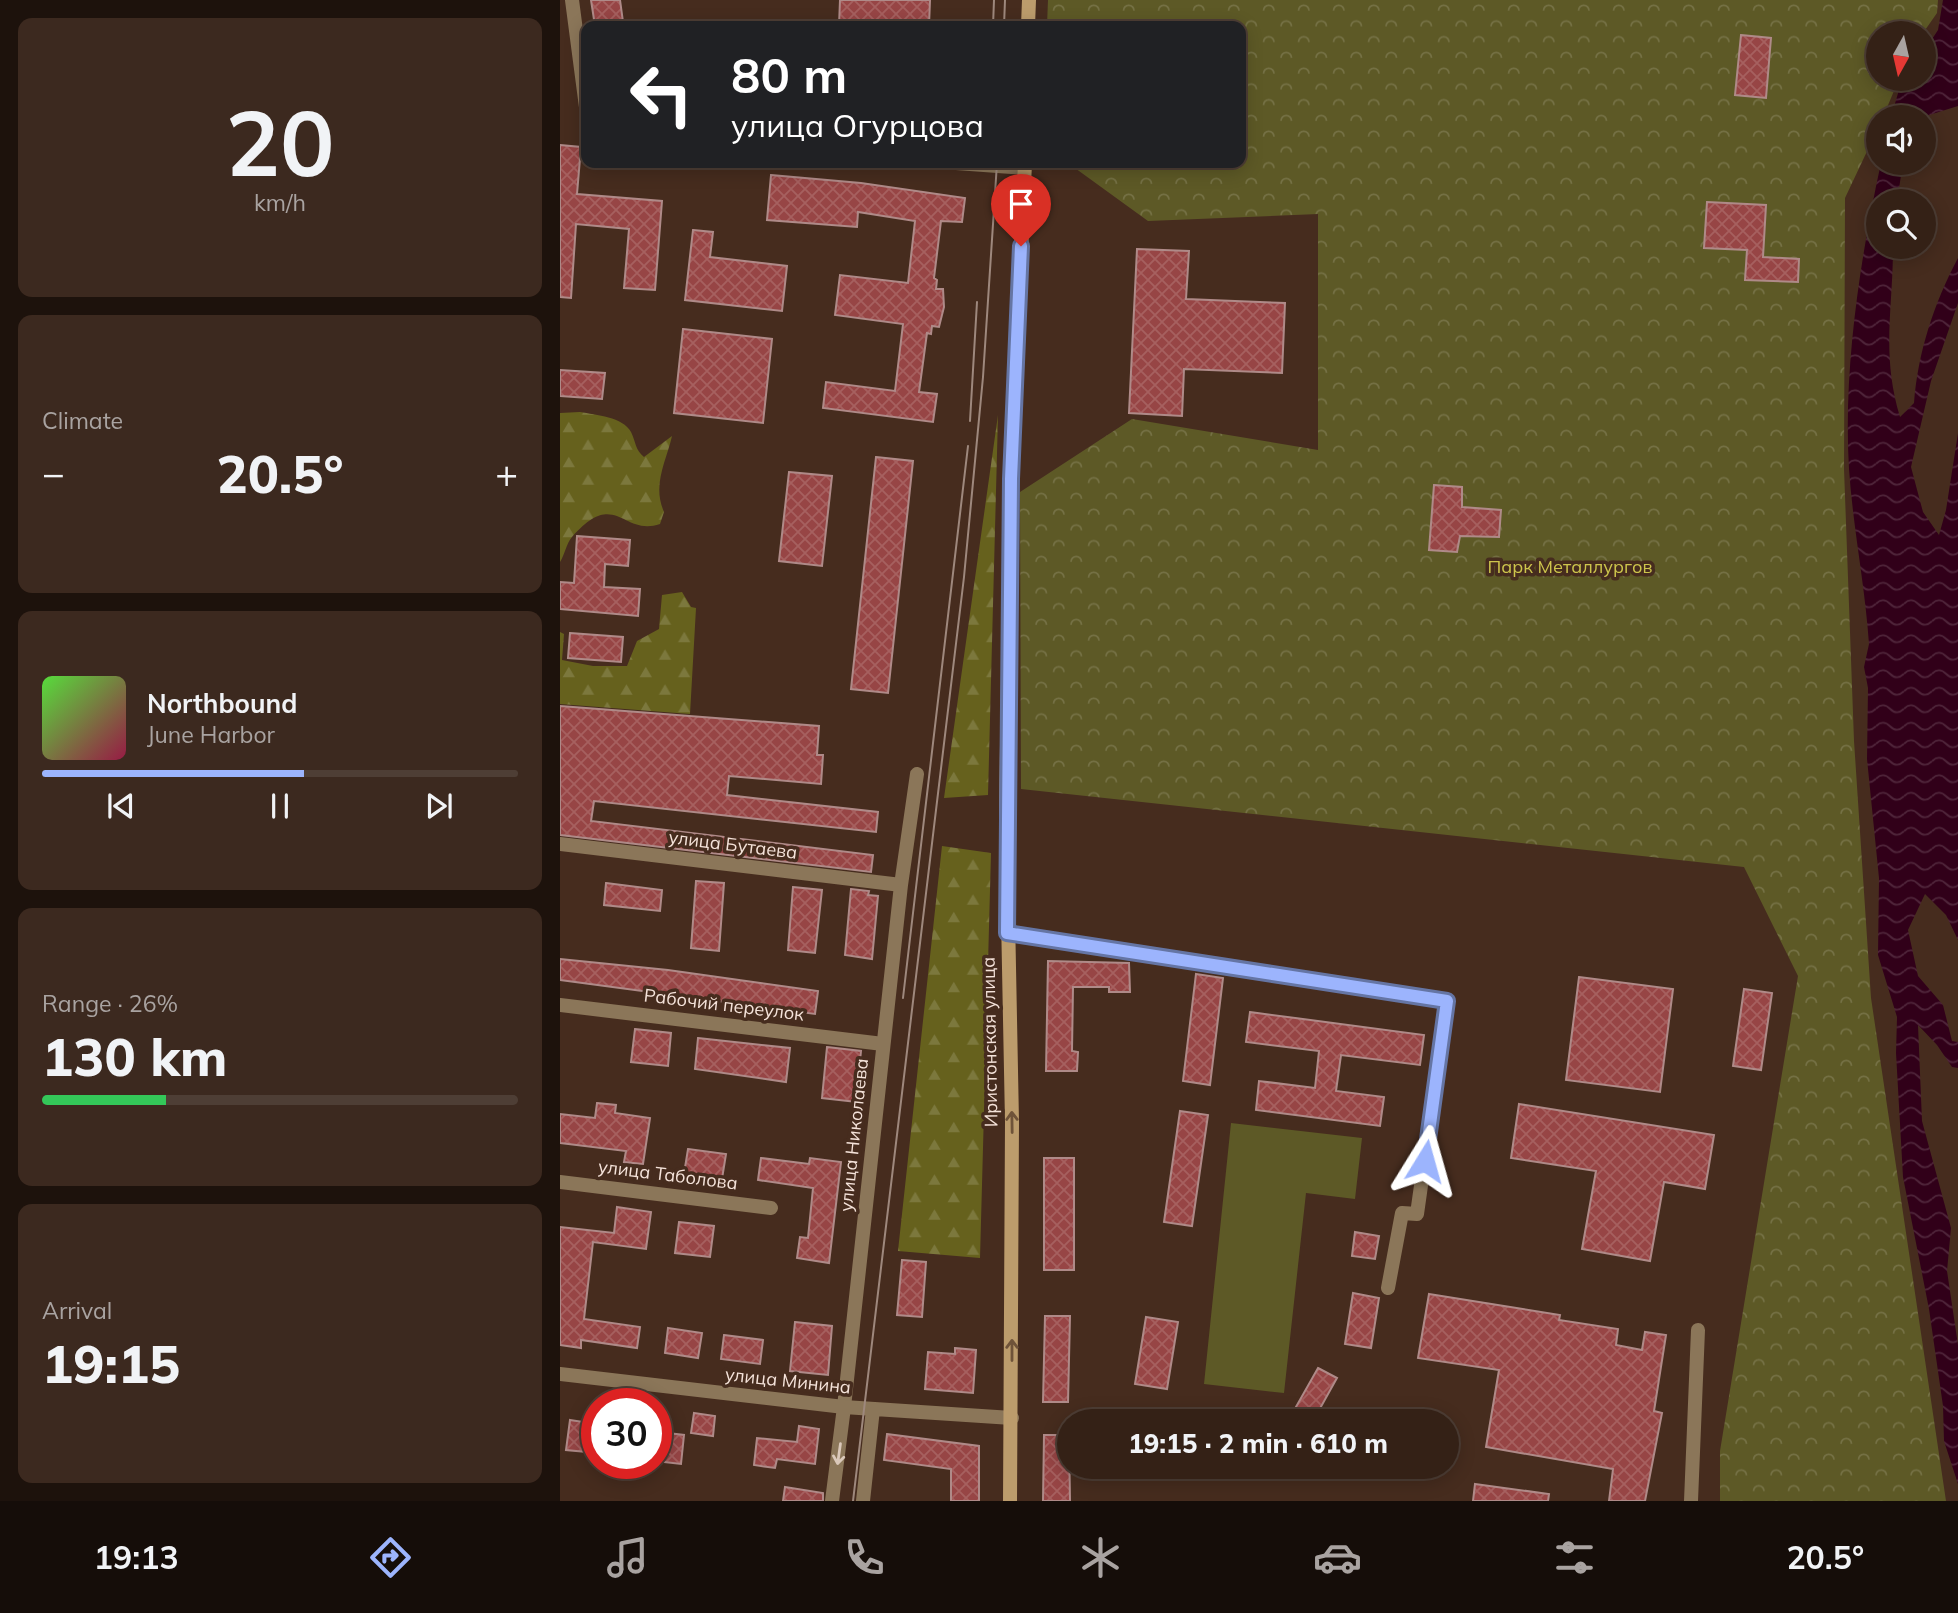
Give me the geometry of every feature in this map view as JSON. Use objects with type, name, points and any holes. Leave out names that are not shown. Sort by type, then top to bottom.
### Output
[{"type":"main road","points":[[1028,21],[1029,0]]},
{"type":"main road","name":"Иристонская улица","points":[[1010,1501],[1012,1418],[1007,933],[1011,479],[1024,168]]},
{"type":"street","points":[[572,0],[581,69]]},
{"type":"street","name":"улица Николаева","points":[[832,1501],[901,885],[917,774]]},
{"type":"street","name":"улица Бутаева","points":[[560,844],[901,885]]},
{"type":"street","points":[[1007,933],[1447,1001],[1417,1214],[1402,1213],[1388,1288]]},
{"type":"street","name":"Рабочий переулок","points":[[560,1005],[883,1044]]},
{"type":"street","name":"улица Таболова","points":[[560,1182],[771,1208]]},
{"type":"street","points":[[1691,1501],[1698,1330]]},
{"type":"street","name":"улица Минина","points":[[560,1374],[844,1407],[1012,1418]]},
{"type":"street","points":[[863,1501],[873,1409]]},
{"type":"green space","name":"Парк Металлургов","points":[[1048,0],[1938,0],[1937,13],[1931,21],[1866,21],[1866,91],[1894,91],[1888,105],[1866,105],[1866,153],[1845,198],[1844,469],[1854,741],[1871,998],[1946,1501],[1720,1501],[1720,1451],[1798,976],[1744,867],[1021,789],[1020,492],[1132,419],[1318,450],[1318,214],[1148,221],[1075,168],[1246,168],[1246,21],[1047,21]]},
{"type":"green space","points":[[580,412],[622,423],[631,432],[637,449],[644,457],[672,436],[659,492],[664,512],[660,524],[647,526],[609,514],[599,516],[572,537],[560,562],[560,413]]},
{"type":"green space","points":[[998,415],[988,795],[944,798]]},
{"type":"green space","points":[[682,592],[691,607],[696,608],[690,714],[560,704],[560,632],[564,634],[562,660],[593,666],[627,666],[637,641],[659,629],[662,595]]},
{"type":"green space","points":[[942,846],[991,853],[980,1258],[898,1251]]},
{"type":"green space","points":[[1231,1123],[1362,1138],[1355,1199],[1306,1193],[1284,1393],[1204,1384]]},
{"type":"water","points":[[1943,0],[1958,0],[1958,106],[1936,113],[1936,105],[1895,105],[1899,91],[1936,91],[1938,30]]},
{"type":"water","points":[[1879,175],[1901,175],[1899,189],[1876,189]]},
{"type":"water","points":[[1866,237],[1866,259],[1892,259],[1889,352],[1900,417],[1914,403],[1928,328],[1958,258],[1958,303],[1931,381],[1911,467],[1923,512],[1939,535],[1946,510],[1958,433],[1958,940],[1946,915],[1925,894],[1908,930],[1918,976],[1943,1005],[1952,1041],[1958,1042],[1958,1068],[1952,1067],[1937,1045],[1918,1025],[1922,1121],[1951,1228],[1947,1271],[1958,1345],[1958,1484],[1944,1441],[1943,1406],[1929,1309],[1903,1177],[1896,1053],[1897,1017],[1878,955],[1879,878],[1867,759],[1868,688],[1864,667],[1869,644],[1849,469],[1851,354]]},
{"type":"building","points":[[591,0],[620,0],[623,21],[594,21]]},
{"type":"building","points":[[840,0],[930,0],[929,21],[839,21]]},
{"type":"building","points":[[1741,35],[1771,38],[1766,98],[1735,95]]},
{"type":"building","points":[[560,145],[581,147],[577,194],[662,201],[655,290],[624,288],[629,229],[576,224],[571,298],[560,297]]},
{"type":"building","points":[[771,175],[861,183],[965,198],[962,222],[941,221],[934,278],[937,280],[936,289],[943,289],[944,307],[939,327],[932,326],[931,334],[927,333],[919,392],[937,394],[933,422],[823,408],[826,382],[895,391],[903,324],[835,315],[840,275],[908,283],[915,221],[858,212],[857,227],[767,220]]},
{"type":"building","points":[[1707,202],[1766,205],[1763,257],[1799,259],[1798,282],[1745,280],[1747,250],[1704,248]]},
{"type":"building","points":[[693,230],[713,232],[710,257],[787,266],[782,311],[685,300]]},
{"type":"building","points":[[1137,249],[1189,251],[1186,299],[1285,303],[1282,373],[1184,369],[1182,416],[1129,413]]},
{"type":"building","points":[[683,329],[772,339],[763,423],[674,413]]},
{"type":"building","points":[[560,370],[605,373],[602,399],[560,396]]},
{"type":"building","points":[[876,457],[913,461],[888,693],[851,689]]},
{"type":"building","points":[[789,472],[832,476],[822,566],[779,561]]},
{"type":"building","points":[[1434,485],[1462,487],[1462,507],[1501,510],[1499,537],[1460,536],[1457,552],[1429,550]]},
{"type":"building","points":[[577,536],[630,540],[628,566],[605,564],[604,587],[640,589],[638,616],[560,609],[560,582],[574,583]]},
{"type":"building","points":[[570,633],[623,637],[621,662],[568,658]]},
{"type":"building","points":[[560,706],[819,726],[817,755],[823,755],[821,784],[729,776],[727,795],[878,812],[876,832],[594,801],[591,821],[873,855],[871,872],[560,835]]},
{"type":"building","points":[[696,881],[724,883],[719,951],[691,948]]},
{"type":"building","points":[[606,883],[662,890],[660,911],[604,905]]},
{"type":"building","points":[[793,887],[822,890],[815,953],[788,950]]},
{"type":"building","points":[[851,889],[869,891],[868,895],[878,896],[872,959],[845,955]]},
{"type":"building","points":[[560,959],[668,970],[818,991],[815,1014],[560,980]]},
{"type":"building","points":[[1048,961],[1129,963],[1130,992],[1109,992],[1109,987],[1073,987],[1072,1051],[1078,1052],[1077,1071],[1046,1071]]},
{"type":"building","points":[[1196,974],[1223,978],[1210,1085],[1183,1081]]},
{"type":"building","points":[[1579,977],[1673,989],[1660,1092],[1566,1080]]},
{"type":"building","points":[[1744,989],[1772,993],[1761,1070],[1733,1066]]},
{"type":"building","points":[[1250,1012],[1424,1035],[1420,1065],[1341,1055],[1336,1091],[1384,1097],[1380,1126],[1256,1110],[1259,1081],[1315,1088],[1319,1051],[1246,1042]]},
{"type":"building","points":[[635,1029],[671,1033],[668,1066],[631,1062]]},
{"type":"building","points":[[698,1038],[790,1048],[786,1082],[695,1069]]},
{"type":"building","points":[[827,1047],[861,1051],[856,1102],[822,1098]]},
{"type":"building","points":[[597,1103],[616,1105],[615,1113],[650,1118],[643,1164],[624,1162],[626,1151],[560,1143],[560,1114],[595,1118]]},
{"type":"building","points":[[1519,1104],[1714,1135],[1705,1189],[1664,1182],[1650,1261],[1582,1249],[1596,1171],[1511,1158]]},
{"type":"building","points":[[1180,1111],[1208,1115],[1192,1226],[1164,1222]]},
{"type":"building","points":[[688,1149],[726,1154],[722,1179],[684,1174]]},
{"type":"building","points":[[761,1158],[809,1164],[810,1158],[841,1162],[829,1263],[797,1258],[800,1237],[808,1238],[813,1188],[758,1180]]},
{"type":"building","points":[[1044,1158],[1074,1158],[1074,1270],[1044,1270]]},
{"type":"building","points":[[617,1207],[651,1212],[646,1249],[593,1242],[584,1319],[640,1327],[637,1348],[581,1340],[581,1348],[560,1345],[560,1227],[614,1233]]},
{"type":"building","points":[[679,1222],[714,1226],[710,1257],[675,1253]]},
{"type":"building","points":[[1355,1232],[1379,1236],[1375,1259],[1352,1256]]},
{"type":"building","points":[[902,1260],[926,1262],[922,1317],[897,1315]]},
{"type":"building","points":[[1353,1293],[1379,1298],[1371,1348],[1345,1344]]},
{"type":"building","points":[[1429,1294],[1560,1315],[1559,1320],[1618,1329],[1616,1345],[1642,1350],[1645,1332],[1666,1335],[1654,1411],[1662,1413],[1645,1501],[1609,1501],[1613,1469],[1486,1447],[1499,1370],[1418,1358]]},
{"type":"building","points":[[1045,1316],[1070,1316],[1068,1402],[1043,1402]]},
{"type":"building","points":[[1146,1317],[1178,1322],[1167,1389],[1135,1384]]},
{"type":"building","points":[[795,1322],[832,1326],[828,1375],[790,1371]]},
{"type":"building","points":[[668,1328],[702,1333],[698,1358],[665,1353]]},
{"type":"building","points":[[724,1335],[763,1340],[760,1364],[721,1359]]},
{"type":"building","points":[[955,1348],[976,1350],[973,1393],[925,1389],[928,1352],[955,1354]]},
{"type":"building","points":[[1318,1368],[1337,1378],[1320,1409],[1295,1409]]},
{"type":"building","points":[[694,1413],[715,1416],[713,1436],[691,1433]]},
{"type":"building","points":[[570,1420],[581,1422],[581,1451],[566,1450]]},
{"type":"building","points":[[799,1426],[819,1429],[815,1464],[777,1459],[775,1468],[754,1465],[757,1438],[797,1442]]},
{"type":"building","points":[[672,1434],[684,1435],[681,1464],[672,1463]]},
{"type":"building","points":[[887,1434],[979,1446],[979,1501],[951,1501],[951,1469],[884,1460]]},
{"type":"building","points":[[1044,1435],[1057,1435],[1057,1479],[1070,1479],[1070,1501],[1043,1501]]},
{"type":"building","points":[[1475,1484],[1549,1494],[1548,1501],[1473,1501]]},
{"type":"building","points":[[785,1487],[823,1493],[823,1501],[783,1501]]},
{"type":"tram line","points":[[993,21],[994,0]]},
{"type":"tram line","points":[[1004,21],[1005,0]]},
{"type":"tram line","points":[[853,1501],[964,577],[983,377],[997,168]]},
{"type":"tram line","points":[[970,421],[977,302]]},
{"type":"tram line","points":[[903,998],[968,446]]},
{"type":"route","points":[[1021,246],[1011,479],[1007,933],[1447,1001],[1425,1161]]}]
